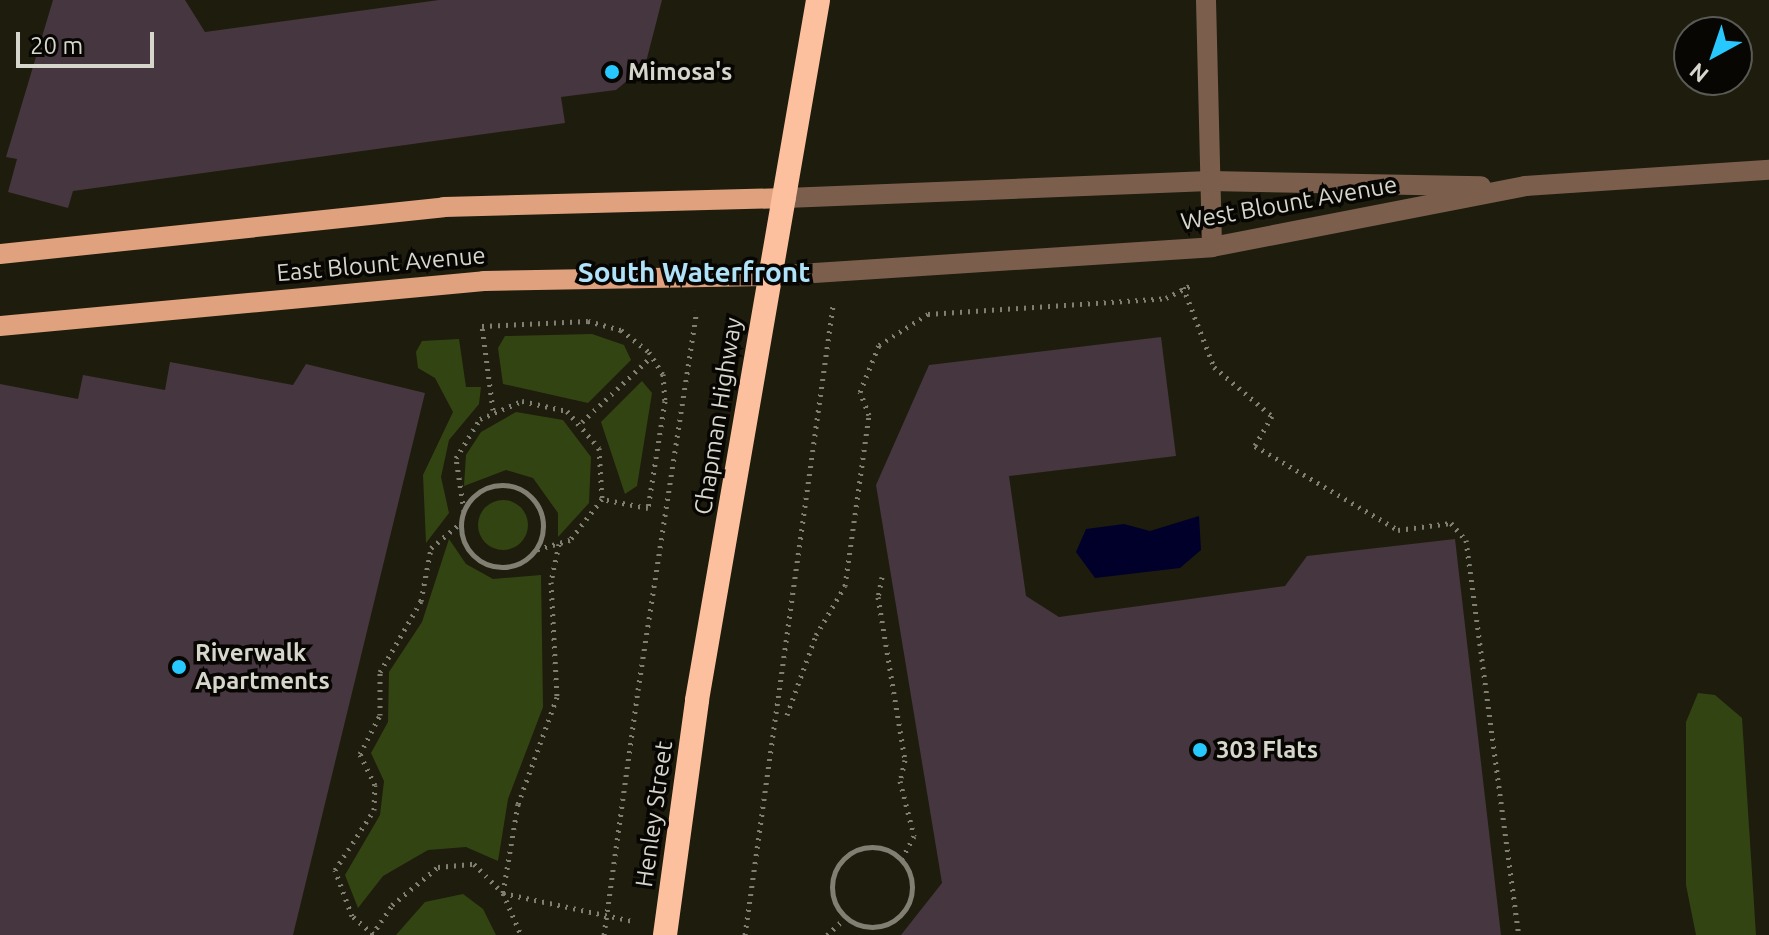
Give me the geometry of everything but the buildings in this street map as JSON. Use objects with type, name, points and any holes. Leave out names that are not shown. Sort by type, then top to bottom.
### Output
[{"type":"highway","name":"Chapman Highway","points":[[697,700],[818,0]]},
{"type":"highway","name":"Henley Street","points":[[654,930],[697,700]]},
{"type":"main road","points":[[0,254],[430,208],[786,198]]},
{"type":"main road","name":"East Blount Avenue","points":[[0,326],[484,281],[768,276]]},
{"type":"street","points":[[1206,0],[1212,247]]},
{"type":"street","name":"West Blount Avenue","points":[[768,276],[1212,247],[1525,186],[1769,170]]},
{"type":"street","points":[[786,198],[1210,181],[1525,186]]},
{"type":"path","points":[[745,935],[771,712],[838,272]]},
{"type":"path","points":[[604,935],[701,275]]},
{"type":"path","points":[[787,715],[816,635],[845,586],[869,415],[860,392],[879,345],[928,314],[1166,298],[1183,287],[1207,282]]},
{"type":"path","points":[[1183,287],[1214,367],[1272,416],[1255,446],[1398,530],[1451,523],[1466,540],[1519,935]]},
{"type":"path","points":[[493,410],[482,326],[588,321],[621,330],[651,356],[663,374],[665,401],[648,508],[602,499]]},
{"type":"path","points":[[582,422],[651,356]]},
{"type":"path","points":[[546,402],[582,422],[599,448],[602,499],[590,523],[559,544],[536,550],[511,567],[484,564],[465,544],[461,523],[464,511],[456,458],[465,437],[493,410],[546,402]]},
{"type":"path","points":[[464,511],[487,487],[526,492],[542,514],[536,550]]},
{"type":"path","points":[[461,523],[431,548],[421,601],[380,672],[380,715],[360,754],[375,785],[374,810],[335,870],[352,916],[372,934],[392,905],[438,867],[474,864],[503,893],[521,935]]},
{"type":"path","points":[[503,893],[518,804],[557,697],[551,582],[559,544]]},
{"type":"path","points":[[882,577],[878,597],[905,760],[900,781],[914,836],[901,860]]},
{"type":"path","points":[[874,846],[901,860],[912,890],[903,913],[881,927],[846,917],[832,890],[848,854],[874,846]]},
{"type":"path","points":[[503,893],[654,930]]},
{"type":"path","points":[[827,935],[846,917]]},
{"type":"green space","points":[[592,334],[624,345],[631,360],[588,403],[503,384],[498,348],[505,336]]},
{"type":"green space","points":[[459,339],[466,387],[481,387],[479,404],[449,440],[441,477],[449,513],[426,543],[423,475],[453,412],[435,378],[418,368],[416,352],[422,341]]},
{"type":"green space","points":[[642,381],[652,393],[637,486],[625,494],[601,422]]},
{"type":"green space","points":[[516,412],[563,420],[591,457],[589,503],[558,537],[558,513],[533,478],[506,470],[464,486],[466,455],[481,432]]},
{"type":"green space","points":[[493,501],[513,501],[527,515],[527,535],[513,549],[493,549],[479,535],[479,515]]},
{"type":"green space","points":[[449,539],[466,564],[493,579],[541,575],[543,707],[508,799],[498,861],[466,847],[428,850],[383,876],[358,908],[345,875],[380,815],[384,781],[371,753],[388,722],[389,672],[422,622]]},
{"type":"green space","points":[[1698,693],[1715,695],[1742,718],[1756,935],[1696,935],[1686,885],[1686,722]]},
{"type":"green space","points":[[463,894],[483,909],[496,935],[396,935],[425,902]]},
{"type":"water","points":[[1199,516],[1201,550],[1180,568],[1095,578],[1076,552],[1086,529],[1124,524],[1150,531]]},
{"type":"place","name":"Mimosa's","points":[[612,72]]},
{"type":"place","name":"Riverwalk Apartments","points":[[179,667]]},
{"type":"place","name":"303 Flats","points":[[1200,750]]},
{"type":"district","name":"South Waterfront","points":[[694,272]]}]
